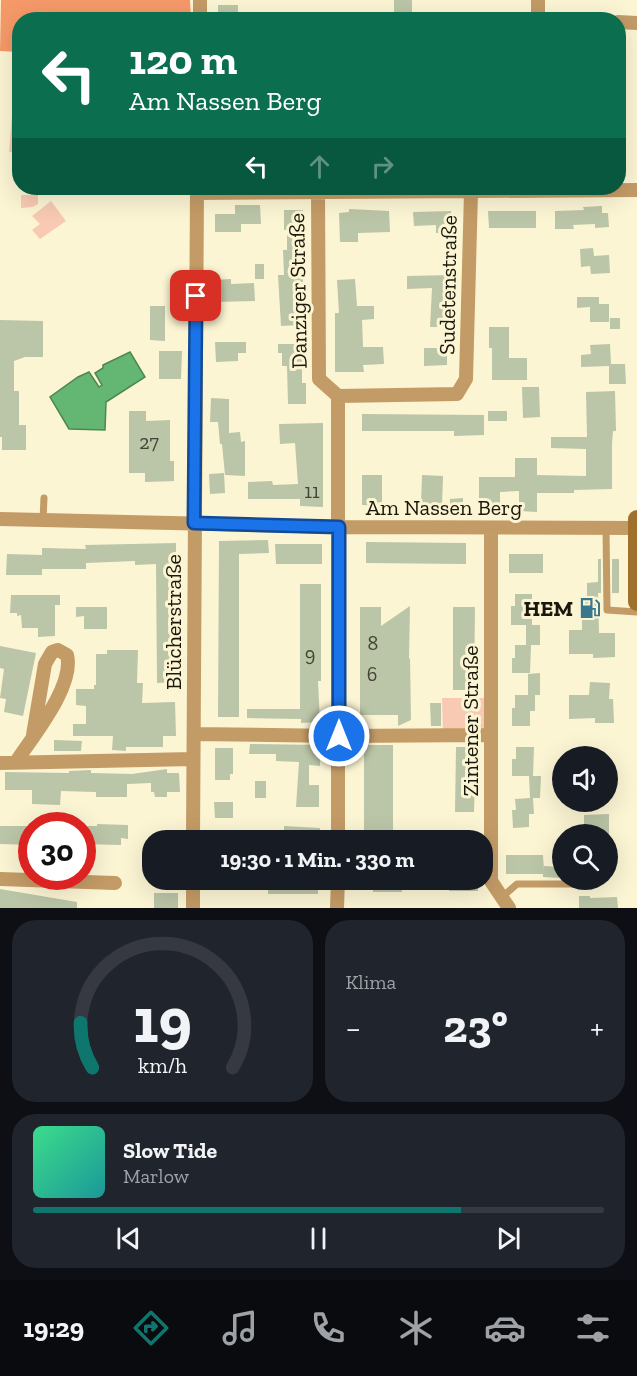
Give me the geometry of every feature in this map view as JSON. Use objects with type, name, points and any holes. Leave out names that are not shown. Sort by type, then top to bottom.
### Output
[{"type":"street","name":"Blücherstraße","points":[[194,830],[197,195]]},
{"type":"street","name":"Danziger Straße","points":[[318,195],[319,378],[338,396]]},
{"type":"street","name":"Sudetenstraße","points":[[338,396],[457,394],[466,379],[471,195]]},
{"type":"street","points":[[338,396],[338,830]]},
{"type":"street","name":"Am Nassen Berg","points":[[0,519],[339,527],[637,528]]},
{"type":"street","points":[[637,519],[637,602]]},
{"type":"street","name":"Zintener Straße","points":[[491,528],[491,881],[506,903]]},
{"type":"street","points":[[16,762],[53,709],[68,667],[67,655],[58,650],[52,652],[45,664],[33,735]]},
{"type":"street","points":[[194,734],[491,735]]},
{"type":"street","points":[[0,763],[193,759]]},
{"type":"street","points":[[0,879],[115,883]]},
{"type":"street","points":[[194,890],[194,908]]},
{"type":"street","points":[[338,890],[338,908]]},
{"type":"lane","points":[[43,520],[44,498]]},
{"type":"lane","points":[[606,528],[607,610],[637,612]]},
{"type":"lane","points":[[506,903],[517,884],[552,884]]},
{"type":"shaded area","points":[[1,0],[190,0],[191,12],[12,12],[12,52],[0,51]]},
{"type":"shaded area","points":[[12,116],[12,152],[9,152]]},
{"type":"shaded area","points":[[21,195],[38,195],[38,204],[21,208]]},
{"type":"shaded area","points":[[51,201],[66,221],[40,239],[32,230],[40,224],[32,216]]},
{"type":"shaded area","points":[[130,352],[145,377],[106,402],[105,430],[69,429],[50,397],[89,372],[99,387],[102,385],[95,373],[103,368],[103,365]]},
{"type":"shaded area","points":[[442,698],[489,698],[489,733],[443,734]]},
{"type":"building","points":[[394,0],[412,0],[412,12],[394,12]]},
{"type":"building","points":[[218,5],[238,5],[238,12],[218,12]]},
{"type":"building","points":[[235,205],[260,205],[261,224],[241,224],[241,232],[215,232],[215,214],[235,214]]},
{"type":"building","points":[[602,206],[602,213],[608,213],[609,227],[595,228],[595,224],[573,225],[574,229],[555,229],[555,211],[584,210],[583,207]]},
{"type":"building","points":[[349,209],[389,211],[390,232],[358,233],[358,242],[340,242],[339,213],[349,212]]},
{"type":"building","points":[[284,210],[303,210],[303,282],[293,282],[294,306],[299,306],[300,325],[281,326],[278,275],[284,275],[283,250],[287,250]]},
{"type":"building","points":[[451,211],[452,233],[436,233],[436,225],[414,226],[413,212]]},
{"type":"building","points":[[488,211],[536,211],[536,228],[489,228]]},
{"type":"building","points":[[593,248],[594,256],[609,255],[610,273],[591,274],[590,266],[581,267],[580,249]]},
{"type":"building","points":[[255,264],[264,264],[264,279],[255,279]]},
{"type":"building","points":[[452,275],[452,294],[448,294],[448,327],[430,327],[432,288],[407,289],[407,276]]},
{"type":"building","points":[[231,279],[231,284],[254,283],[255,301],[214,302],[214,280]]},
{"type":"building","points":[[355,279],[357,306],[374,306],[374,319],[362,320],[363,347],[383,347],[384,364],[363,365],[364,372],[335,372],[335,313],[339,313],[337,280]]},
{"type":"building","points":[[175,290],[187,290],[187,301],[176,300]]},
{"type":"building","points":[[577,297],[599,297],[599,304],[609,304],[609,322],[590,322],[590,307],[577,308]]},
{"type":"building","points":[[150,306],[165,306],[165,341],[150,340]]},
{"type":"building","points":[[610,318],[620,318],[620,329],[610,329]]},
{"type":"building","points":[[0,320],[43,321],[43,357],[25,357],[14,361],[14,391],[19,391],[19,425],[26,425],[26,450],[2,450]]},
{"type":"building","points":[[489,327],[509,327],[509,358],[527,358],[527,380],[492,380],[492,348],[489,348]]},
{"type":"building","points":[[215,342],[246,342],[246,353],[238,353],[238,361],[216,362]]},
{"type":"building","points":[[278,344],[302,344],[302,383],[306,383],[306,404],[288,404],[287,366],[282,366],[282,353],[278,353]]},
{"type":"building","points":[[610,344],[611,364],[625,364],[626,384],[609,384],[609,366],[581,367],[581,355],[591,354],[590,345]]},
{"type":"building","points":[[424,348],[447,348],[447,365],[424,366]]},
{"type":"building","points":[[159,351],[182,351],[181,379],[159,379]]},
{"type":"building","points":[[522,387],[539,387],[540,417],[523,418]]},
{"type":"building","points":[[615,391],[616,431],[613,431],[612,444],[612,489],[574,490],[574,493],[537,493],[537,512],[519,511],[519,491],[500,492],[500,506],[479,506],[479,477],[515,477],[515,458],[537,458],[537,475],[586,476],[586,449],[551,448],[551,437],[587,437],[586,392]]},
{"type":"building","points":[[211,398],[229,399],[229,433],[240,432],[241,442],[245,441],[245,476],[225,475],[218,422],[210,422]]},
{"type":"building","points":[[129,411],[146,411],[146,421],[170,420],[170,461],[174,461],[174,481],[145,482],[145,473],[129,473]]},
{"type":"building","points":[[488,411],[507,411],[507,421],[488,421]]},
{"type":"building","points":[[362,414],[484,415],[484,435],[454,436],[454,431],[362,431]]},
{"type":"building","points":[[323,423],[323,507],[300,506],[300,499],[248,499],[248,482],[272,481],[273,485],[298,484],[295,443],[280,444],[279,424]]},
{"type":"building","points":[[224,473],[225,493],[210,494],[209,474]]},
{"type":"building","points":[[362,475],[382,475],[382,506],[362,505]]},
{"type":"building","points":[[422,475],[443,476],[442,506],[421,505]]},
{"type":"building","points":[[463,498],[463,508],[450,508],[450,499]]},
{"type":"building","points":[[268,540],[269,553],[239,554],[239,717],[218,717],[219,541]]},
{"type":"building","points":[[366,542],[466,543],[466,564],[366,563]]},
{"type":"building","points":[[176,543],[175,682],[157,683],[156,564],[135,565],[135,561],[86,563],[86,569],[42,569],[42,575],[6,575],[7,554],[42,555],[42,548],[86,549],[85,545]]},
{"type":"building","points":[[275,544],[322,544],[322,564],[276,564]]},
{"type":"building","points":[[509,554],[543,554],[543,573],[509,573]]},
{"type":"building","points":[[598,559],[601,559],[601,593],[598,593],[599,633],[615,633],[615,657],[593,658],[593,654],[569,654],[569,630],[582,630],[582,598],[587,598],[587,583],[598,582]]},
{"type":"building","points":[[612,559],[619,559],[619,593],[612,593]]},
{"type":"building","points":[[300,584],[321,584],[321,681],[318,681],[320,722],[301,723],[301,719],[247,718],[247,709],[300,709]]},
{"type":"building","points":[[515,594],[532,594],[532,625],[540,625],[540,645],[531,645],[530,673],[512,673],[515,645],[526,645],[526,625],[511,625],[511,606],[515,606]]},
{"type":"building","points":[[11,595],[60,595],[60,605],[55,605],[55,636],[38,637],[38,628],[22,628],[21,615],[10,613]]},
{"type":"building","points":[[410,606],[411,720],[398,726],[398,715],[360,715],[360,607],[381,607],[381,626]]},
{"type":"building","points":[[76,607],[107,607],[107,629],[84,629],[84,616],[76,617]]},
{"type":"building","points":[[453,607],[475,607],[474,690],[453,690]]},
{"type":"building","points":[[0,646],[36,653],[23,716],[4,712],[6,699],[0,698],[4,669],[0,668]]},
{"type":"building","points":[[107,650],[138,650],[137,683],[143,683],[142,703],[175,702],[176,736],[163,736],[163,747],[126,747],[126,751],[112,750],[113,736],[73,736],[73,724],[86,724],[86,706],[76,705],[76,689],[94,689],[96,654],[107,654]]},
{"type":"building","points":[[540,673],[540,695],[535,695],[535,711],[530,711],[530,726],[512,726],[515,695],[528,695],[528,674]]},
{"type":"building","points":[[590,682],[610,683],[609,699],[613,699],[614,723],[595,723],[595,718],[569,719],[569,695],[589,695]]},
{"type":"building","points":[[430,703],[441,703],[441,726],[431,726]]},
{"type":"building","points":[[54,740],[82,741],[81,751],[54,751]]},
{"type":"building","points":[[250,744],[320,745],[320,766],[309,765],[309,785],[319,785],[319,807],[296,807],[299,762],[276,761],[276,754],[249,754]]},
{"type":"building","points":[[364,745],[393,745],[393,830],[364,830]]},
{"type":"building","points":[[456,747],[476,747],[474,812],[455,812]]},
{"type":"building","points":[[516,747],[534,747],[533,776],[541,776],[540,798],[533,798],[534,814],[529,814],[529,827],[513,828],[512,810],[516,810],[515,799],[530,798],[529,776],[512,776],[512,759],[516,759]]},
{"type":"building","points":[[215,748],[233,748],[233,774],[230,774],[230,780],[215,780]]},
{"type":"building","points":[[167,769],[167,773],[179,773],[180,792],[167,792],[167,797],[155,797],[154,792],[151,792],[151,783],[127,784],[127,797],[96,797],[96,792],[61,791],[60,805],[32,804],[32,790],[5,790],[5,772],[69,773],[69,771],[91,770],[91,773],[132,774]]},
{"type":"building","points":[[255,781],[266,781],[266,798],[255,798]]},
{"type":"building","points":[[214,802],[233,802],[233,818],[215,818]]},
{"type":"building","points":[[609,814],[609,824],[584,824],[584,815]]},
{"type":"building","points":[[97,824],[128,825],[128,839],[121,838],[121,845],[96,844]]},
{"type":"building","points":[[0,826],[18,826],[18,845],[0,844]]},
{"type":"building","points":[[284,826],[320,828],[320,830],[284,830]]},
{"type":"building","points":[[506,855],[543,855],[544,870],[544,866],[552,866],[552,878],[543,877],[543,874],[506,874]]},
{"type":"building","points":[[0,889],[77,902],[77,908],[0,908]]},
{"type":"building","points":[[268,890],[318,890],[318,894],[268,894]]},
{"type":"building","points":[[373,890],[402,890],[402,892],[373,892]]},
{"type":"building","points":[[449,890],[478,890],[478,891]]},
{"type":"building","points":[[154,893],[178,893],[178,908],[154,908]]},
{"type":"building","points":[[579,896],[617,897],[618,908],[579,908]]},
{"type":"place","name":"HEM","points":[[590,608]]},
{"type":"route","points":[[196,296],[194,523],[339,527],[339,736]]}]
